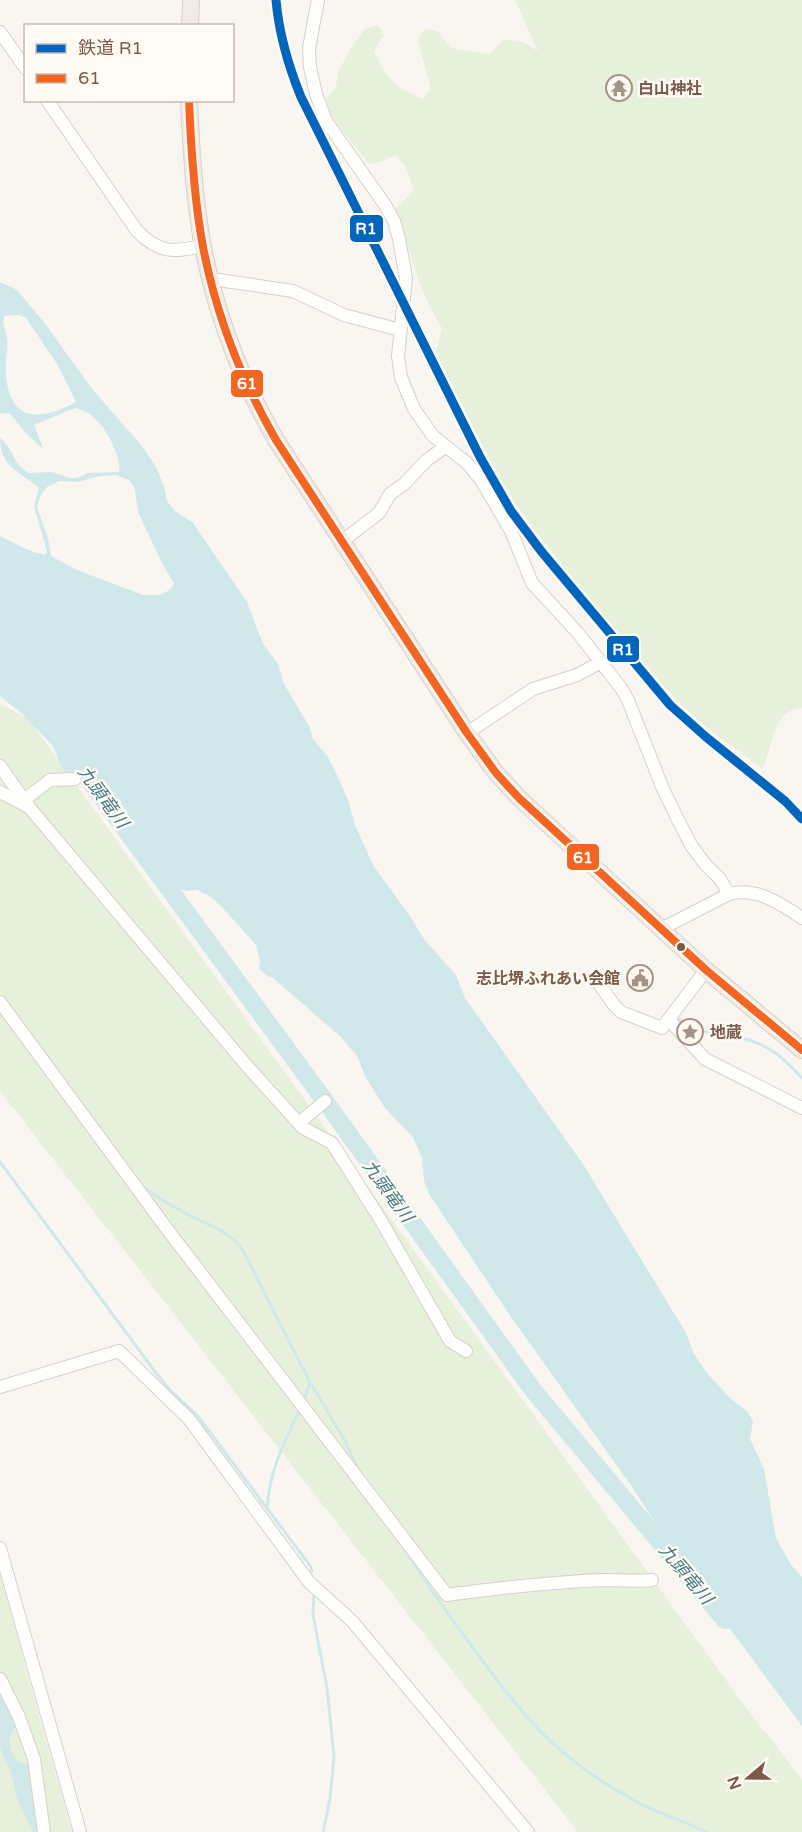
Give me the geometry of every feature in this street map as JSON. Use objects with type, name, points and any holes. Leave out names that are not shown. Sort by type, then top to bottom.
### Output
[{"type":"highway","points":[[190,0],[190,24]]},
{"type":"highway","points":[[189,102],[194,180],[203,246],[211,282],[237,358],[262,416],[341,542],[496,773],[519,798],[706,970],[802,1050]]},
{"type":"street","points":[[318,0],[309,48],[310,67],[316,94],[326,121],[356,161],[394,222],[406,278],[398,356],[407,394],[425,426],[445,447],[467,463],[481,480],[511,531],[532,583],[578,633],[628,700],[663,789],[691,844],[705,864],[720,879],[729,894]]},
{"type":"street","points":[[0,32],[24,66]]},
{"type":"street","points":[[0,56],[11,49]]},
{"type":"street","points":[[48,102],[137,231],[150,244],[176,251],[203,246]]},
{"type":"street","points":[[211,282],[219,280],[293,291],[344,315],[400,330]]},
{"type":"street","points":[[341,542],[379,513],[390,494],[404,484],[427,459],[445,447]]},
{"type":"street","points":[[467,733],[533,689],[577,675],[601,662]]},
{"type":"street","points":[[0,766],[27,804],[247,1066],[303,1128],[332,1143],[380,1219],[450,1341],[466,1351]]},
{"type":"street","points":[[27,804],[51,780],[75,778]]},
{"type":"street","points":[[0,792],[27,804]]},
{"type":"street","points":[[661,928],[737,892],[758,893],[783,905],[802,918]]},
{"type":"street","points":[[597,981],[621,1012],[662,1028],[706,970]]},
{"type":"street","points":[[0,1002],[167,1229],[447,1595],[517,1586],[607,1580],[638,1582],[652,1580]]},
{"type":"street","points":[[669,1020],[705,1059],[802,1108]]},
{"type":"street","points":[[298,1123],[325,1101]]},
{"type":"street","points":[[0,1387],[119,1351],[189,1419],[309,1582],[352,1621],[528,1832]]},
{"type":"street","points":[[0,1548],[80,1832]]},
{"type":"street","points":[[0,1679],[19,1717],[34,1759],[44,1832]]},
{"type":"green space","points":[[515,0],[802,0],[802,708],[792,710],[779,722],[763,769],[703,725],[674,698],[596,607],[509,495],[436,352],[442,328],[421,285],[395,210],[414,190],[405,166],[396,155],[369,164],[332,117],[326,99],[336,86],[339,70],[352,46],[365,29],[378,25],[384,35],[374,51],[383,70],[397,85],[422,99],[431,90],[418,40],[425,29],[437,31],[452,48],[490,54],[504,39],[523,42],[538,51]]},
{"type":"green space","points":[[0,703],[29,720],[747,1709],[802,1779],[802,1832],[578,1832],[0,1091]]},
{"type":"green space","points":[[0,1568],[28,1677],[72,1832],[0,1832]]},
{"type":"water","points":[[0,282],[17,290],[43,321],[93,390],[141,445],[155,465],[164,486],[167,501],[175,511],[193,523],[247,602],[263,644],[278,664],[284,684],[309,726],[313,739],[328,757],[338,777],[355,825],[373,865],[423,938],[456,975],[465,998],[583,1164],[686,1333],[693,1352],[706,1372],[731,1399],[748,1412],[753,1422],[750,1439],[764,1469],[776,1538],[791,1565],[802,1577],[802,1726],[685,1568],[632,1487],[509,1314],[429,1194],[424,1181],[422,1158],[413,1137],[385,1108],[366,1078],[357,1056],[341,1037],[273,978],[259,969],[260,961],[256,945],[211,897],[197,890],[186,891],[167,884],[153,873],[119,830],[117,818],[109,800],[98,790],[67,774],[53,746],[21,713],[0,696],[0,536],[33,552],[45,555],[47,551],[34,506],[39,488],[7,463],[3,456],[0,438],[8,446],[18,464],[29,473],[52,472],[77,478],[88,473],[119,472],[120,467],[106,431],[90,414],[75,408],[34,425],[43,448],[10,414],[0,413]],"holes":[[[19,315],[26,318],[57,364],[76,402],[51,413],[40,414],[29,414],[21,410],[14,402],[6,375],[7,335],[4,316]],[[116,475],[129,480],[135,489],[138,512],[174,584],[170,590],[159,595],[143,595],[77,570],[51,556],[48,538],[37,507],[40,496],[47,487],[59,481],[77,482],[100,476]]]},
{"type":"water","points":[[0,1690],[16,1725],[10,1738],[11,1751],[16,1760],[28,1765],[32,1777],[38,1832],[33,1832],[18,1802],[10,1770],[0,1746]]},
{"type":"waterway","name":"九頭竜川","points":[[81,769],[325,1101],[533,1390],[725,1620]]},
{"type":"waterway","points":[[679,1019],[703,1031],[749,1040],[765,1047],[784,1060],[802,1078]]},
{"type":"waterway","points":[[0,1162],[156,1373],[171,1391],[197,1415],[312,1571]]},
{"type":"waterway","points":[[143,1187],[176,1208],[224,1232],[242,1249],[310,1382],[345,1441],[358,1470]]},
{"type":"waterway","points":[[303,1403],[310,1382]]},
{"type":"waterway","points":[[267,1510],[274,1470],[300,1409]]},
{"type":"waterway","points":[[406,1551],[492,1673],[525,1715],[550,1740],[580,1766],[626,1796],[706,1832]]},
{"type":"waterway","points":[[314,1593],[313,1615],[327,1688],[334,1756],[330,1799],[323,1832]]},
{"type":"rail line","name":"R1","points":[[276,0],[285,49],[301,97],[480,457],[511,511],[541,551],[670,705],[785,801],[802,819]]},
{"type":"transit line","name":"61","points":[[189,102],[195,193],[208,272],[241,371],[276,440],[467,733],[496,773],[519,798],[706,970],[802,1050]]},
{"type":"place","name":"白山神社","points":[[619,88]]},
{"type":"place","name":"志比堺ふれあい会館","points":[[640,978]]},
{"type":"place","name":"地蔵","points":[[690,1032]]}]
